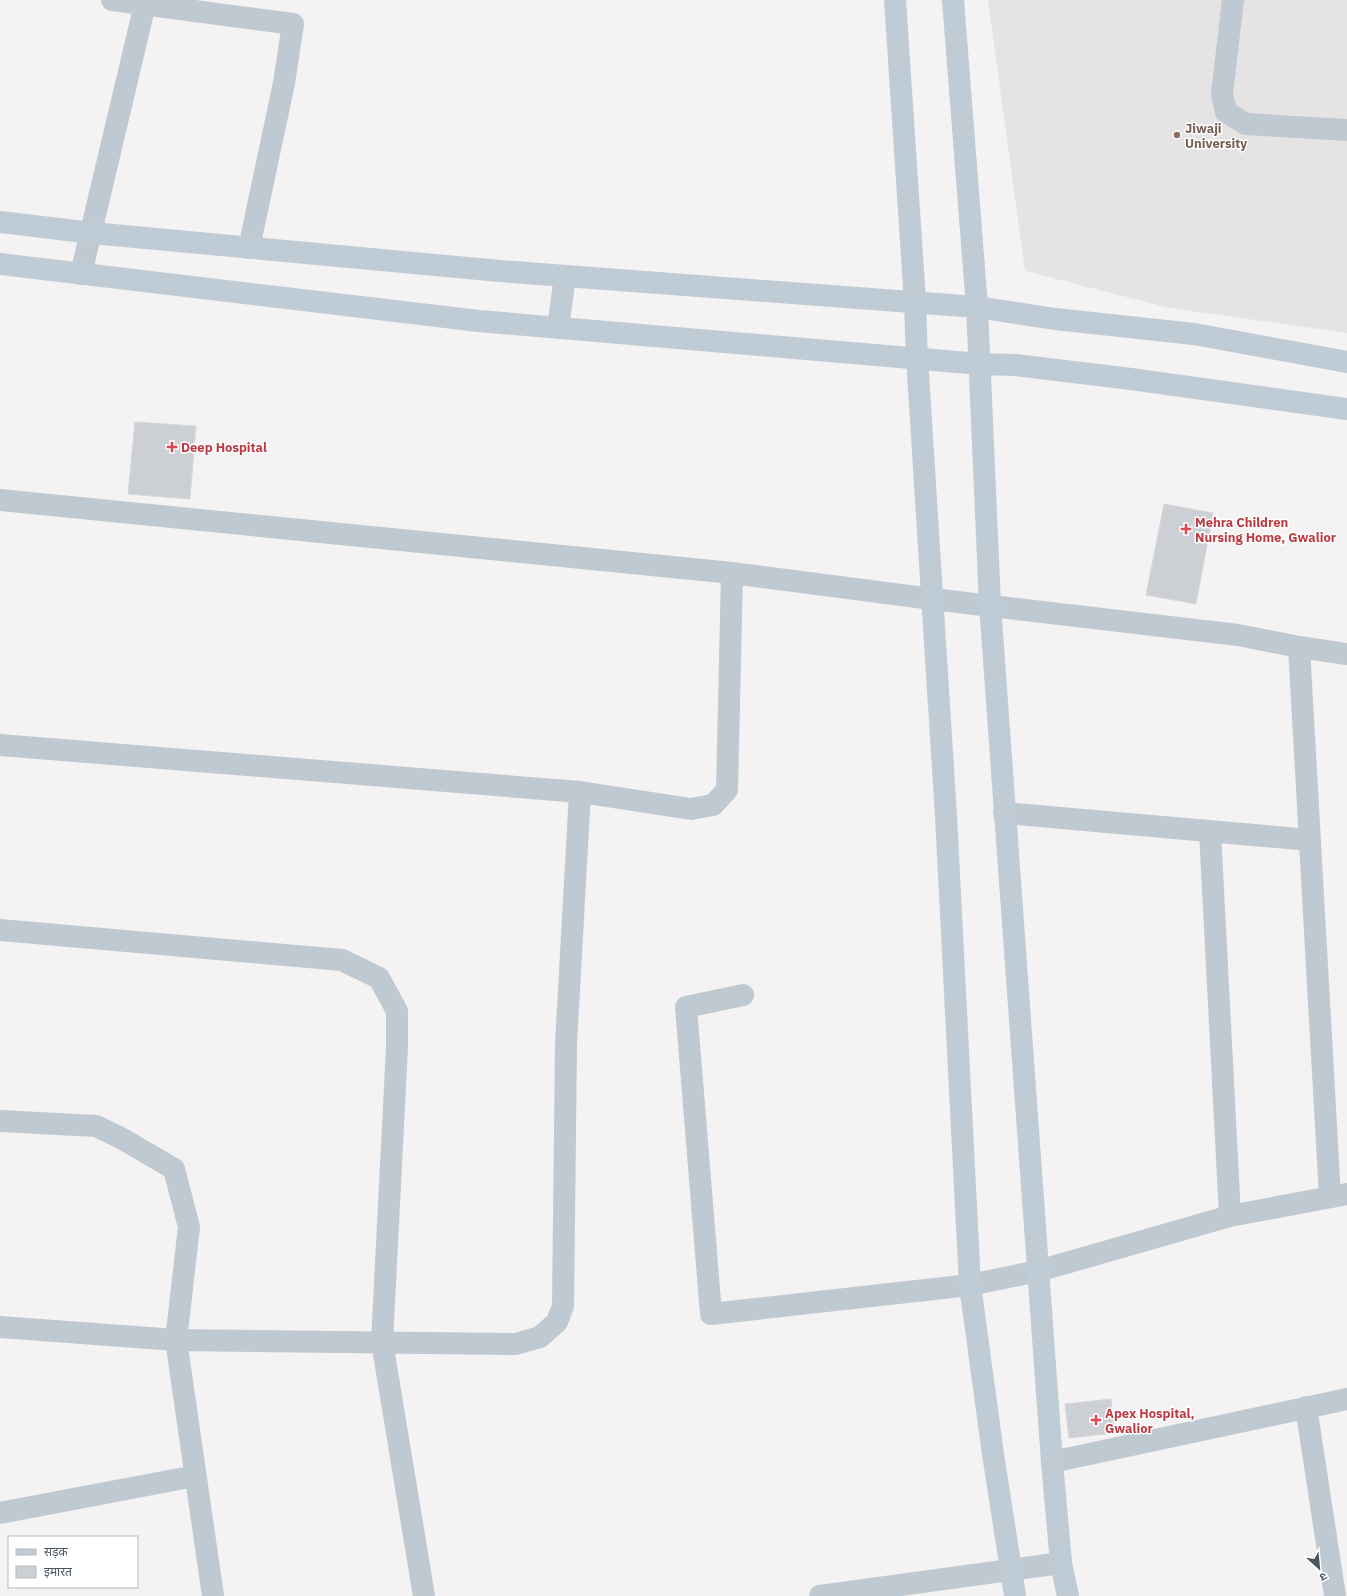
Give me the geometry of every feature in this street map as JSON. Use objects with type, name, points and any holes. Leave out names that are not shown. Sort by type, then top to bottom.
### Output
[{"type":"main road","points":[[894,0],[915,301],[917,358],[946,816],[970,1285],[1015,1596]]},
{"type":"main road","points":[[954,0],[977,307],[990,605],[1004,813],[1052,1462],[1061,1563],[1068,1596]]},
{"type":"main road","points":[[0,222],[92,233],[500,271],[915,301],[977,307],[1055,319],[1194,334],[1347,362]]},
{"type":"main road","points":[[0,264],[479,321],[980,364],[1015,365],[1131,379],[1347,409]]},
{"type":"main road","points":[[558,328],[565,276]]},
{"type":"street","points":[[112,0],[146,2],[293,24],[284,83],[249,248]]},
{"type":"street","points":[[1233,0],[1222,94],[1226,112],[1246,124],[1347,130]]},
{"type":"street","points":[[81,274],[146,2]]},
{"type":"street","points":[[0,500],[732,573],[932,599],[1238,635],[1299,647],[1347,654]]},
{"type":"street","points":[[0,745],[580,792],[691,809],[713,804],[727,790],[732,573]]},
{"type":"street","points":[[743,994],[686,1007],[711,1314],[970,1285],[1038,1271],[1230,1216],[1338,1195],[1310,840],[1299,647]]},
{"type":"street","points":[[0,1327],[176,1340],[516,1344],[540,1336],[557,1322],[564,1306],[566,1044],[580,792]]},
{"type":"street","points":[[1004,813],[1310,840]]},
{"type":"street","points":[[1210,832],[1230,1216]]},
{"type":"street","points":[[0,930],[342,960],[379,978],[397,1011],[397,1047],[382,1342],[424,1596]]},
{"type":"street","points":[[0,1121],[96,1126],[121,1138],[174,1169],[189,1227],[176,1340],[213,1596]]},
{"type":"street","points":[[1052,1462],[1347,1399]]},
{"type":"street","points":[[1306,1407],[1335,1596]]},
{"type":"street","points":[[0,1512],[195,1476]]},
{"type":"street","points":[[820,1596],[1061,1563]]},
{"type":"street","points":[[1339,1596],[1347,1594]]},
{"type":"shaded area","name":"Jiwaji University","points":[[988,0],[1347,0],[1347,333],[1170,308],[1025,271]]},
{"type":"building","points":[[135,422],[196,426],[190,499],[128,494]]},
{"type":"building","points":[[1164,504],[1213,513],[1196,604],[1146,595]]},
{"type":"building","points":[[1111,1399],[1114,1433],[1069,1438],[1065,1404]]},
{"type":"place","name":"Jiwaji University","points":[[1177,135]]},
{"type":"place","name":"Deep Hospital","points":[[172,447]]},
{"type":"place","name":"Mehra Children Nursing Home, Gwalior","points":[[1186,529]]},
{"type":"place","name":"Apex Hospital, Gwalior","points":[[1096,1420]]}]
